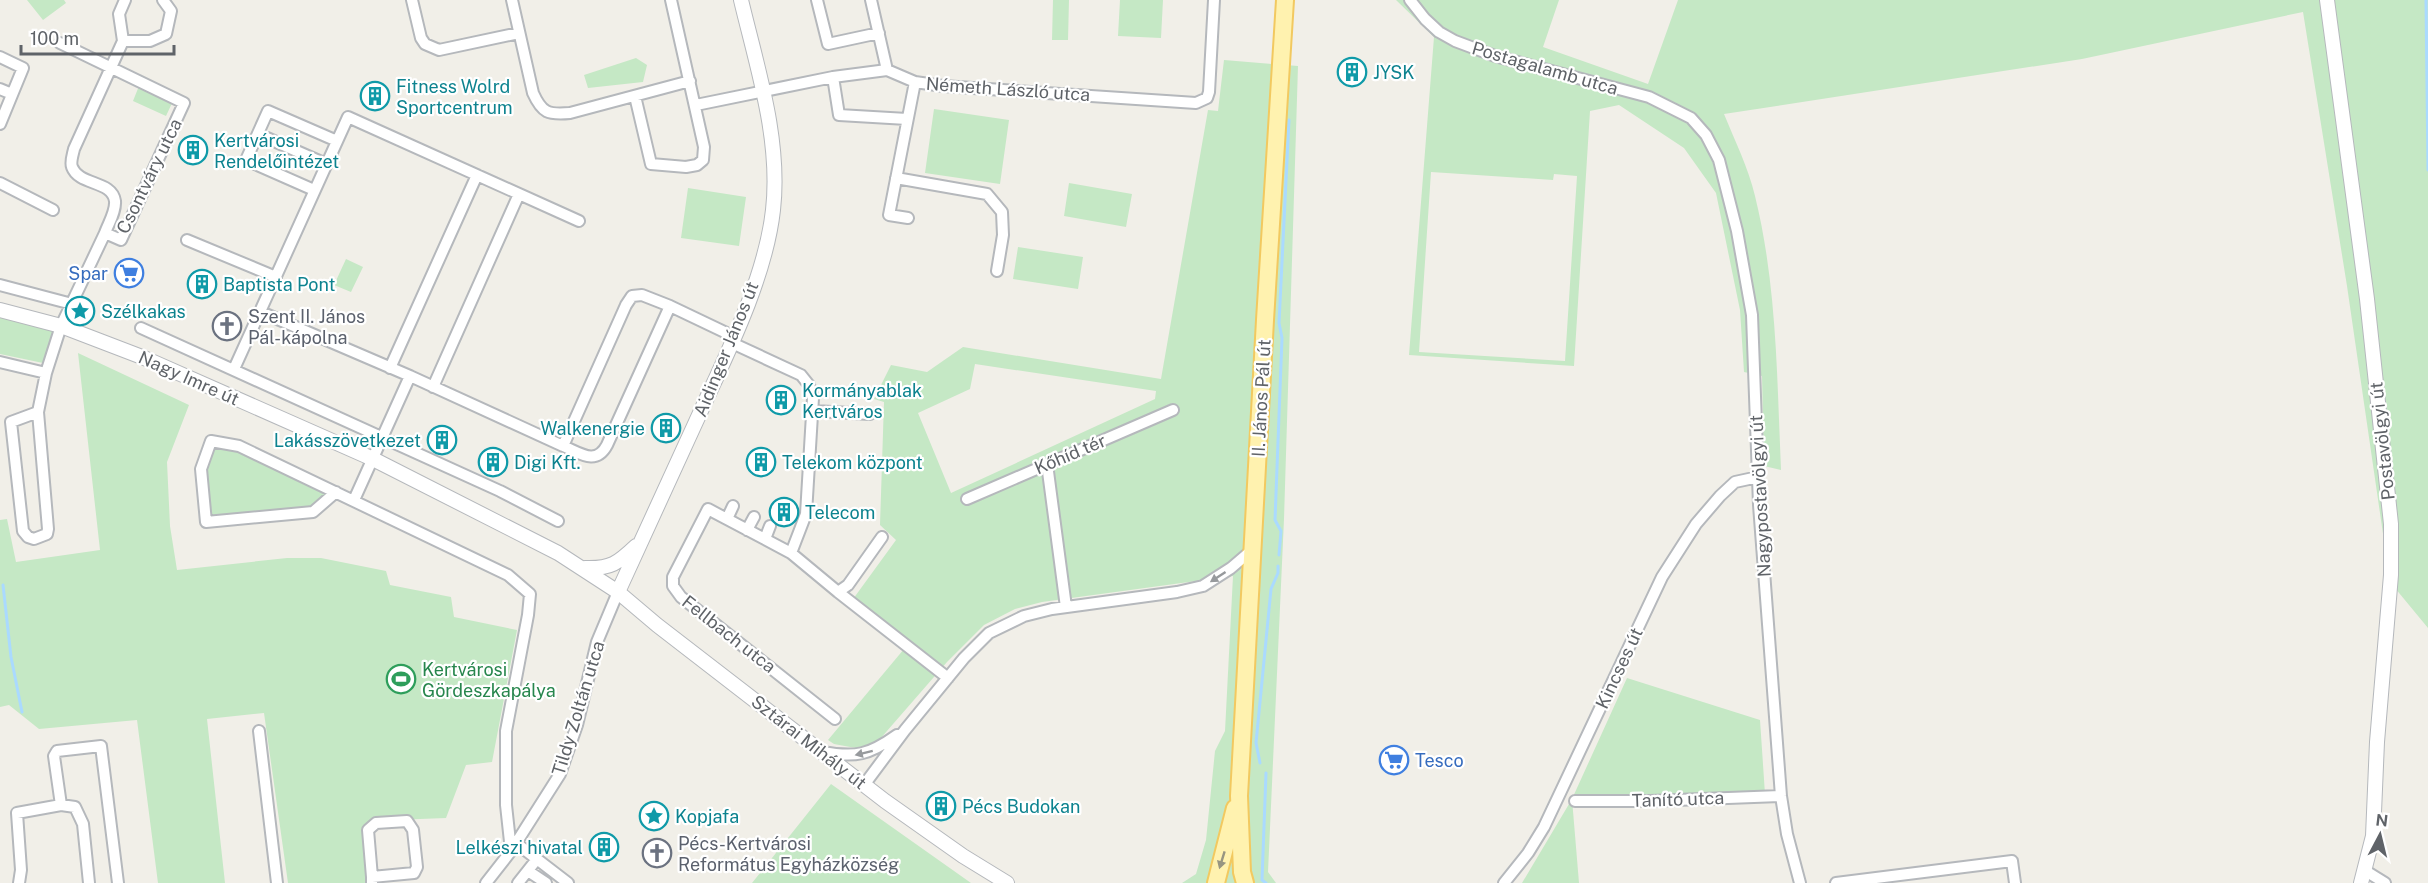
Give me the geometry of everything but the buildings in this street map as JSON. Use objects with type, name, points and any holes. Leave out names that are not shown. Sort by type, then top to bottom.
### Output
[{"type":"main road","name":"II. János Pál út","points":[[1239,796],[1285,0]]},
{"type":"main road","points":[[1216,883],[1239,796]]},
{"type":"main road","points":[[1239,796],[1242,825],[1242,872],[1245,883]]},
{"type":"street","points":[[105,233],[114,211],[115,201],[111,192],[76,173],[71,166],[74,149],[123,41],[119,14],[125,0]]},
{"type":"street","points":[[123,41],[150,41],[159,39],[166,33],[171,11],[163,0]]},
{"type":"street","points":[[412,0],[421,39],[430,48],[439,50],[519,33]]},
{"type":"street","points":[[512,0],[533,93],[539,106],[547,112],[570,113],[690,81]]},
{"type":"street","points":[[635,96],[651,164],[686,167],[697,165],[702,160],[704,147],[670,0]]},
{"type":"street","name":"Aidinger János út","points":[[618,592],[734,340],[764,254],[773,211],[774,174],[763,92],[741,0]]},
{"type":"street","points":[[817,0],[828,44],[879,33]]},
{"type":"street","points":[[696,105],[833,77],[887,70],[871,0]]},
{"type":"street","name":"Németh László utca","points":[[887,70],[915,82],[943,86],[1196,103],[1207,98],[1209,92],[1214,0]]},
{"type":"street","name":"Postagalamb utca","points":[[1410,0],[1439,32],[1455,41],[1495,56],[1649,97],[1691,118]]},
{"type":"street","name":"Postavölgyi út","points":[[2327,0],[2367,299],[2391,524],[2391,575],[2377,742],[2373,836],[2362,876]]},
{"type":"street","points":[[60,43],[111,69]]},
{"type":"street","points":[[0,57],[23,68],[0,124]]},
{"type":"street","name":"Csontváry utca","points":[[38,412],[11,422],[23,531],[28,537],[34,539],[40,539],[48,529],[38,412],[46,373],[61,326],[105,233],[121,240],[184,103],[111,69]]},
{"type":"street","points":[[833,77],[838,115],[907,119]]},
{"type":"street","points":[[908,218],[889,215],[915,82]]},
{"type":"street","points":[[0,89],[12,94]]},
{"type":"street","points":[[314,190],[246,160],[268,111],[336,141]]},
{"type":"street","points":[[234,369],[348,117],[579,221]]},
{"type":"street","name":"Nagypostavölgyi út","points":[[1691,118],[1706,135],[1719,160],[1752,315],[1758,477],[1780,796],[1800,883]]},
{"type":"street","points":[[258,134],[326,164]]},
{"type":"street","points":[[390,368],[477,175]]},
{"type":"street","points":[[896,178],[987,194],[1002,212],[1003,235],[997,271]]},
{"type":"street","points":[[0,183],[53,210]]},
{"type":"street","points":[[433,387],[519,194]]},
{"type":"street","points":[[187,240],[276,277]]},
{"type":"street","points":[[0,285],[72,303]]},
{"type":"street","points":[[563,446],[632,296],[642,295],[670,306],[801,375],[809,385],[813,411],[806,514],[791,553]]},
{"type":"street","points":[[261,312],[410,376],[563,446],[595,457],[603,453],[670,306]]},
{"type":"street","name":"Nagy Imre út","points":[[0,310],[61,326],[142,357],[373,459],[585,568],[618,592]]},
{"type":"street","name":"Nagy Imre út","points":[[141,328],[500,491],[558,521]]},
{"type":"street","points":[[0,362],[46,373]]},
{"type":"street","points":[[354,500],[410,376]]},
{"type":"street","name":"Kőhíd tér","points":[[967,499],[1173,410]]},
{"type":"street","points":[[813,411],[870,414]]},
{"type":"street","points":[[336,492],[314,512],[206,522],[201,469],[211,441],[222,441],[239,446],[354,500],[508,575],[528,591],[531,596],[506,731],[506,805],[514,847],[537,859],[568,883]]},
{"type":"street","points":[[1047,464],[1066,607]]},
{"type":"street","name":"Kincses út","points":[[1504,883],[1528,853],[1544,827],[1662,577],[1696,524],[1720,496],[1735,482],[1758,477]]},
{"type":"street","points":[[727,519],[734,506]]},
{"type":"street","name":"Fellbach utca","points":[[834,719],[681,597],[673,586],[673,577],[708,509],[791,553],[948,678]]},
{"type":"street","points":[[747,530],[754,517]]},
{"type":"street","points":[[765,539],[770,526]]},
{"type":"street","points":[[838,592],[848,585],[882,537]]},
{"type":"street","points":[[585,568],[607,568],[615,564],[642,540]]},
{"type":"street","points":[[864,785],[905,730],[964,658],[988,633],[1024,616],[1066,607],[1177,592],[1203,586],[1231,568],[1252,550]]},
{"type":"street","name":"Sztárai Mihály út","points":[[618,592],[817,751],[947,845],[1007,883]]},
{"type":"street","name":"Tildy Zoltán utca","points":[[486,883],[514,847],[560,774],[577,725],[597,642],[618,592]]},
{"type":"street","points":[[817,751],[843,756],[864,754],[879,748],[905,730]]},
{"type":"street","points":[[259,731],[277,883]]},
{"type":"street","points":[[61,805],[54,756],[57,751],[101,746],[117,883]]},
{"type":"street","name":"Tanító utca","points":[[1575,801],[1650,801],[1780,796]]},
{"type":"street","points":[[19,883],[21,870],[17,813],[61,805],[75,807],[83,824],[89,883]]},
{"type":"street","points":[[407,821],[413,830],[417,867],[414,873],[372,880],[368,830],[375,823],[407,821]]},
{"type":"street","points":[[518,883],[537,859]]},
{"type":"street","points":[[1836,883],[2012,861],[2015,883]]},
{"type":"street","points":[[528,871],[546,883]]},
{"type":"street","points":[[2362,876],[2385,883]]},
{"type":"green space","points":[[27,0],[64,0],[66,3],[43,20]]},
{"type":"green space","points":[[1053,0],[1069,0],[1068,40],[1052,40]]},
{"type":"green space","points":[[1120,0],[1163,0],[1161,38],[1118,36]]},
{"type":"green space","points":[[1396,0],[1559,0],[1543,47],[1648,84],[1678,0],[2428,0],[2428,628],[2390,582],[2347,286],[2303,12],[2082,59],[1724,114],[1752,185],[1768,264],[1775,332],[1781,470],[1764,466],[1762,376],[1744,372],[1740,310],[1716,193],[1684,148],[1619,105],[1590,111],[1574,366],[1409,355],[1434,37]],"holes":[[[1431,172],[1553,180],[1554,174],[1577,176],[1565,361],[1419,352]]]},
{"type":"green space","points":[[636,58],[647,65],[643,82],[588,88],[584,75]]},
{"type":"green space","points":[[1224,60],[1298,66],[1284,519],[1268,872],[1276,883],[1182,883],[1196,874],[1206,840],[1215,751],[1225,731],[1233,576],[1042,602],[1015,609],[984,625],[947,662],[880,739],[861,749],[834,744],[828,740],[904,649],[848,606],[896,540],[880,525],[884,402],[874,399],[891,365],[927,372],[963,347],[1161,379],[1208,110],[1218,111]],"holes":[[[975,364],[1156,391],[1155,399],[951,493],[918,413],[970,389]]]},
{"type":"green space","points":[[139,86],[173,101],[166,116],[133,101]]},
{"type":"green space","points":[[934,109],[1009,120],[1000,184],[925,173]]},
{"type":"green space","points":[[1069,183],[1132,194],[1126,227],[1064,216]]},
{"type":"green space","points":[[688,188],[746,197],[739,246],[681,238]]},
{"type":"green space","points":[[1018,247],[1083,257],[1078,289],[1013,279]]},
{"type":"green space","points":[[346,259],[363,267],[351,292],[334,285]]},
{"type":"green space","points":[[0,317],[53,330],[43,363],[0,354]]},
{"type":"green space","points":[[78,353],[189,405],[167,462],[170,526],[177,570],[287,558],[321,558],[386,571],[390,585],[451,597],[454,617],[517,630],[492,762],[466,765],[446,818],[368,821],[372,883],[288,883],[264,713],[207,719],[225,883],[158,883],[137,720],[39,729],[9,705],[0,707],[0,520],[7,519],[16,562],[100,550]]},
{"type":"green space","points":[[212,442],[222,442],[334,493],[313,511],[207,521],[202,469]]},
{"type":"green space","points":[[1627,678],[1760,720],[1765,794],[1572,799]]},
{"type":"green space","points":[[831,784],[971,883],[752,883]]},
{"type":"green space","points":[[1572,799],[1579,883],[1522,883]]},
{"type":"waterway","points":[[2426,0],[2428,170]]},
{"type":"waterway","points":[[1279,555],[1281,531],[1275,520],[1282,338],[1279,323],[1289,120]]},
{"type":"waterway","points":[[1260,763],[1256,743],[1271,589],[1278,573],[1278,566]]},
{"type":"waterway","points":[[3,585],[11,657],[22,712]]},
{"type":"waterway","points":[[1266,773],[1262,880],[1266,883]]},
{"type":"place","name":"JYSK","points":[[1352,72]]},
{"type":"place","name":"Fitness Wolrd Sportcentrum","points":[[375,96]]},
{"type":"place","name":"Kertvárosi Rendelőintézet","points":[[193,150]]},
{"type":"place","name":"Spar","points":[[129,273]]},
{"type":"place","name":"Baptista Pont","points":[[202,284]]},
{"type":"place","name":"Szélkakas","points":[[80,311]]},
{"type":"place","name":"Szent II. János Pál-kápolna","points":[[227,326]]},
{"type":"place","name":"Kormányablak Kertváros","points":[[781,400]]},
{"type":"place","name":"Walkenergie","points":[[666,428]]},
{"type":"place","name":"Lakásszövetkezet","points":[[442,440]]},
{"type":"place","name":"Digi Kft.","points":[[493,462]]},
{"type":"place","name":"Telekom központ","points":[[761,462]]},
{"type":"place","name":"Telecom","points":[[784,512]]},
{"type":"place","name":"Kertvárosi Gördeszkapálya","points":[[401,679]]},
{"type":"place","name":"Tesco","points":[[1394,760]]},
{"type":"place","name":"Pécs Budokan","points":[[941,806]]},
{"type":"place","name":"Kopjafa","points":[[654,816]]},
{"type":"place","name":"Lelkészi hivatal","points":[[604,847]]},
{"type":"place","name":"Pécs-Kertvárosi Református Egyházközség","points":[[657,853]]}]
